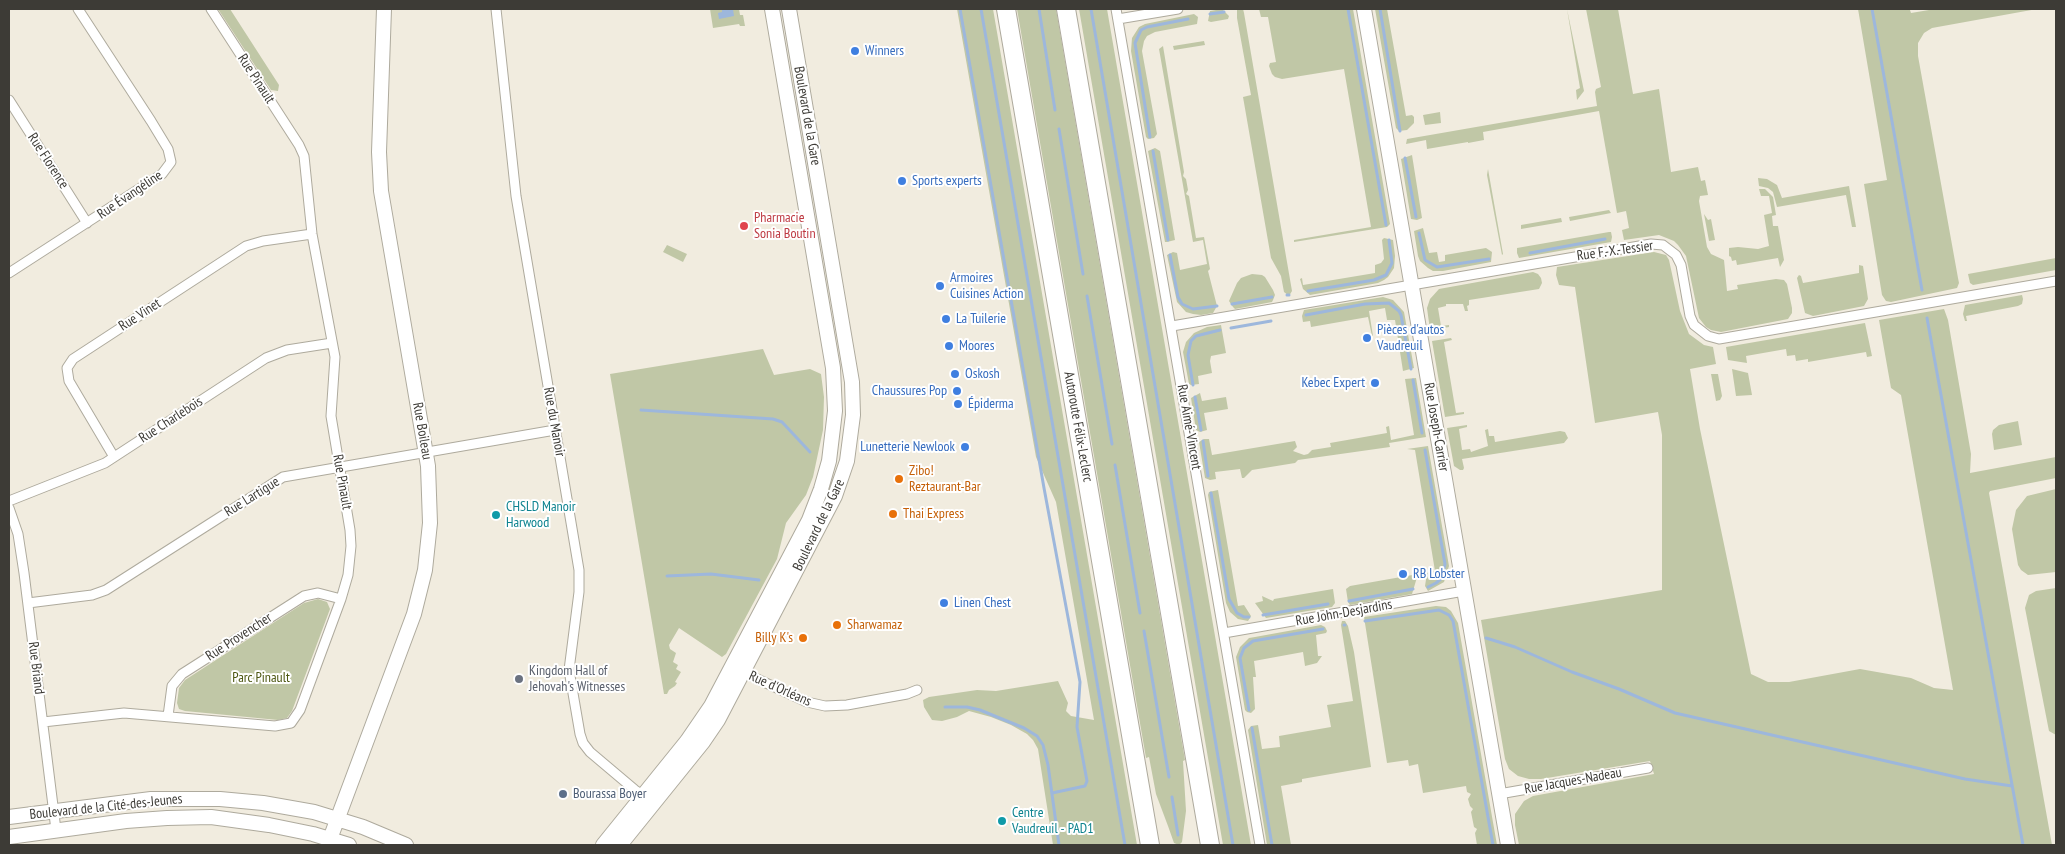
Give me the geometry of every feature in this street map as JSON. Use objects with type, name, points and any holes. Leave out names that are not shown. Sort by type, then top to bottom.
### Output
[{"type":"highway","name":"Autoroute Félix-Leclerc","points":[[1006,9],[1150,845]]},
{"type":"highway","points":[[1066,9],[1210,845]]},
{"type":"main road","name":"Rue Boileau","points":[[330,839],[409,630],[423,582],[429,542],[430,482],[381,190],[379,152],[384,9]]},
{"type":"main road","name":"Boulevard de la Gare","points":[[738,670],[818,497],[829,461],[835,410],[831,357],[772,9]]},
{"type":"main road","name":"Boulevard de la Gare","points":[[620,845],[648,799],[738,670],[835,496],[847,461],[852,429],[853,393],[789,9]]},
{"type":"main road","name":"Rue Joseph-Carrier","points":[[1364,9],[1508,845]]},
{"type":"main road","name":"Boulevard de la Cité-des-Jeunes","points":[[9,817],[151,799],[207,798],[276,805],[338,819],[406,845]]},
{"type":"main road","name":"Boulevard de la Gare","points":[[603,845],[648,799]]},
{"type":"main road","name":"Boulevard de la Cité-des-Jeunes","points":[[9,836],[147,819],[211,817],[270,825],[349,845]]},
{"type":"street","name":"Rue Évangéline","points":[[9,273],[162,174],[168,169],[172,159],[151,121],[78,9]]},
{"type":"street","name":"Rue Pinault","points":[[43,722],[117,713],[274,726],[291,723],[298,716],[348,575],[351,538],[331,416],[335,365],[312,234],[306,171],[302,151],[211,9]]},
{"type":"street","name":"Rue du Manoir","points":[[496,9],[516,196],[580,577],[569,670],[580,734],[583,743],[590,752],[648,799]]},
{"type":"street","name":"Rue Aimé-Vincent","points":[[1116,9],[1260,845]]},
{"type":"street","points":[[1118,19],[1178,9]]},
{"type":"street","name":"Rue Florence","points":[[9,100],[87,223]]},
{"type":"street","name":"Rue Vinet","points":[[114,457],[69,381],[68,368],[73,359],[246,246],[263,241],[312,234]]},
{"type":"street","name":"Rue F.-X.-Tessier","points":[[1172,326],[1657,244],[1672,251],[1679,260],[1690,316],[1694,325],[1708,336],[1719,339],[2056,281]]},
{"type":"street","name":"Rue Charlebois","points":[[9,501],[96,467],[114,457],[266,358],[287,350],[332,343]]},
{"type":"street","name":"Rue Lartigue","points":[[28,603],[92,594],[106,590],[278,479],[555,430]]},
{"type":"street","name":"Rue Briand","points":[[9,508],[19,541],[56,830]]},
{"type":"street","name":"Rue John-Desjardins","points":[[1224,633],[1464,591]]},
{"type":"street","name":"Rue Provencher","points":[[168,716],[172,686],[182,674],[304,596],[318,593],[341,599]]},
{"type":"street","name":"Rue d'Orléans","points":[[738,670],[807,702],[825,706],[847,705],[909,694],[917,690]]},
{"type":"street","name":"Rue Jacques-Nadeau","points":[[1499,794],[1648,768]]},
{"type":"green space","points":[[218,9],[230,9],[279,85],[278,91],[271,90]]},
{"type":"green space","points":[[710,9],[739,9],[740,15],[743,15],[745,26],[740,26],[739,24],[713,28]]},
{"type":"green space","points":[[957,9],[993,9],[1137,845],[1053,845],[1038,749],[1033,740],[1027,734],[1011,725],[969,711],[942,721],[932,720],[924,707],[923,700],[929,697],[977,690],[996,691],[1058,681],[1068,703],[1066,711],[1071,716],[1094,720],[1056,502],[1036,457]]},
{"type":"green space","points":[[1017,9],[1056,9],[1185,760],[1183,761],[1186,811],[1182,842],[1179,845],[1174,843],[1156,794],[1149,757],[1146,758]]},
{"type":"green space","points":[[1079,9],[1107,9],[1251,845],[1223,845]]},
{"type":"green space","points":[[1222,9],[1229,16],[1228,19],[1208,21],[1210,11]]},
{"type":"green space","points":[[1237,9],[1243,9],[1244,13],[1292,291],[1289,296],[1284,292],[1281,276],[1271,258],[1243,97],[1251,95]]},
{"type":"green space","points":[[1259,9],[1353,9],[1390,224],[1387,227],[1294,242],[1294,240],[1371,227],[1344,69],[1282,79],[1275,77],[1269,66],[1270,63],[1276,62],[1268,17],[1261,17]]},
{"type":"green space","points":[[1375,9],[1387,9],[1406,116],[1412,115],[1414,117],[1414,123],[1407,130],[1399,131],[1396,128]]},
{"type":"green space","points":[[1567,9],[1584,91],[1577,100],[1576,90],[1580,88]]},
{"type":"green space","points":[[1586,9],[1618,9],[1633,94],[1659,89],[1671,172],[1698,167],[1701,181],[1705,180],[1708,195],[1700,196],[1699,201],[1707,247],[1711,254],[1724,260],[1727,291],[1738,289],[1737,285],[1776,279],[1784,280],[1787,284],[1792,308],[1792,313],[1788,319],[1721,332],[1711,330],[1699,318],[1686,256],[1678,245],[1674,241],[1659,235],[1624,240],[1622,230],[1629,228],[1626,211],[1617,213],[1599,111],[1483,132],[1484,140],[1468,143],[1427,149],[1426,140],[1406,144],[1407,139],[1597,106],[1595,92],[1596,89],[1601,87]]},
{"type":"green space","points":[[1858,9],[1910,10],[1911,13],[1935,9],[2037,9],[1932,28],[1924,33],[1918,43],[1918,56],[1959,283],[1957,288],[1891,302],[1886,301],[1882,295],[1864,184],[1887,180]]},
{"type":"green space","points":[[1194,14],[1198,17],[1197,24],[1155,32],[1147,36],[1144,41],[1142,51],[1157,134],[1154,138],[1148,139],[1146,137],[1131,51],[1132,38],[1139,27],[1145,24]]},
{"type":"green space","points":[[1204,41],[1205,45],[1174,50],[1173,46]]},
{"type":"green space","points":[[1163,46],[1184,172],[1183,176],[1186,179],[1188,190],[1186,194],[1189,196],[1196,238],[1204,237],[1210,269],[1208,271],[1217,306],[1213,313],[1201,315],[1186,312],[1177,302],[1167,255],[1173,252],[1177,253],[1180,270],[1207,264],[1203,240],[1193,242],[1159,49]]},
{"type":"green space","points":[[1440,112],[1441,123],[1425,125],[1423,115]]},
{"type":"green space","points":[[1155,148],[1160,151],[1175,240],[1167,242],[1165,242],[1148,151]]},
{"type":"green space","points":[[1412,155],[1422,218],[1417,220],[1411,219],[1401,159]]},
{"type":"green space","points":[[1488,169],[1503,254],[1502,255],[1487,175]]},
{"type":"green space","points":[[1758,178],[1767,179],[1777,185],[1782,198],[1849,186],[1856,227],[1852,227],[1846,195],[1777,207],[1773,192],[1768,188],[1759,186]]},
{"type":"green space","points":[[1759,189],[1765,189],[1773,197],[1776,215],[1772,216],[1773,226],[1778,226],[1784,260],[1780,267],[1778,258],[1737,265],[1736,260],[1732,261],[1729,256],[1729,248],[1758,249],[1769,246],[1764,215],[1772,213],[1769,196],[1761,196]]},
{"type":"green space","points":[[1609,210],[1611,213],[1570,221],[1569,217]]},
{"type":"green space","points":[[1704,214],[1708,220],[1711,219],[1715,240],[1709,241]]},
{"type":"green space","points":[[1561,218],[1562,222],[1521,229],[1521,225]]},
{"type":"green space","points":[[1423,228],[1429,253],[1437,252],[1439,262],[1445,261],[1445,255],[1486,248],[1492,252],[1491,262],[1443,271],[1433,271],[1420,261],[1418,256],[1414,231]]},
{"type":"green space","points":[[1611,232],[1611,242],[1519,258],[1517,253],[1517,248]]},
{"type":"green space","points":[[1384,238],[1393,240],[1395,256],[1394,268],[1384,280],[1378,283],[1310,295],[1303,289],[1300,279],[1302,278],[1303,285],[1375,273],[1375,265],[1381,263],[1384,259],[1382,240]]},
{"type":"green space","points":[[667,245],[687,254],[683,262],[663,252]]},
{"type":"green space","points":[[1654,252],[1666,255],[1669,260],[1680,311],[1689,334],[1704,345],[1713,347],[1716,364],[1690,369],[1700,429],[1751,674],[1768,682],[1789,682],[1860,669],[1911,678],[1934,688],[1953,690],[1901,395],[1891,388],[1879,320],[1944,309],[1948,320],[1971,454],[1970,473],[2056,457],[2056,478],[1990,491],[1989,493],[2052,845],[1519,845],[1515,814],[1524,801],[1533,796],[1654,774],[1650,761],[1541,779],[1529,779],[1518,776],[1509,769],[1505,759],[1481,620],[1662,590],[1662,435],[1658,412],[1595,423],[1575,287],[1559,285],[1556,275],[1557,267]]},
{"type":"green space","points":[[2056,258],[2056,270],[1973,285],[1970,283],[1968,274]]},
{"type":"green space","points":[[1859,265],[1863,266],[1868,299],[1864,306],[1813,316],[1805,313],[1797,278],[1799,275],[1803,283],[1859,273]]},
{"type":"green space","points":[[1533,272],[1541,278],[1542,283],[1539,289],[1469,300],[1468,311],[1465,311],[1463,304],[1446,304],[1446,306],[1438,308],[1441,326],[1449,325],[1449,327],[1430,330],[1427,308],[1430,299],[1439,289]]},
{"type":"green space","points":[[1252,274],[1265,277],[1275,295],[1273,300],[1272,302],[1235,309],[1229,301],[1237,283],[1241,278]]},
{"type":"green space","points":[[2022,295],[2022,304],[2018,306],[1966,316],[1967,321],[1965,321],[1963,314],[1965,305]]},
{"type":"green space","points":[[1383,297],[1393,300],[1404,312],[1414,368],[1403,371],[1395,320],[1387,320],[1385,308],[1369,311],[1373,336],[1368,317],[1311,327],[1310,321],[1303,322],[1304,310]]},
{"type":"green space","points":[[1865,323],[1872,356],[1867,357],[1866,352],[1808,362],[1808,359],[1796,361],[1795,355],[1787,356],[1786,349],[1746,356],[1747,363],[1728,360],[1726,347]]},
{"type":"green space","points":[[1221,325],[1226,353],[1211,356],[1212,373],[1198,376],[1199,384],[1189,384],[1183,352],[1186,342],[1194,333],[1207,327]]},
{"type":"green space","points":[[1451,338],[1452,340],[1444,342],[1456,413],[1464,412],[1464,414],[1445,417],[1432,341]]},
{"type":"green space","points":[[763,349],[774,375],[810,369],[821,374],[824,397],[823,430],[813,477],[806,495],[786,523],[777,559],[726,654],[722,657],[679,628],[669,645],[670,649],[676,653],[673,662],[678,665],[676,669],[681,672],[675,682],[677,683],[675,686],[667,694],[664,694],[610,374]]},
{"type":"green space","points":[[1732,369],[1748,373],[1752,395],[1736,396]]},
{"type":"green space","points":[[1711,374],[1718,374],[1722,396],[1720,400],[1716,401]]},
{"type":"green space","points":[[1416,378],[1426,437],[1389,443],[1390,447],[1298,460],[1295,463],[1252,470],[1244,478],[1242,478],[1240,469],[1215,472],[1216,479],[1210,480],[1205,478],[1199,442],[1204,439],[1209,439],[1212,455],[1295,441],[1297,447],[1293,451],[1304,455],[1312,450],[1331,447],[1330,443],[1387,433],[1386,427],[1389,426],[1391,440],[1414,435],[1405,379]]},
{"type":"green space","points":[[1200,393],[1202,401],[1226,397],[1228,409],[1204,413],[1207,430],[1200,432],[1196,430],[1191,398]]},
{"type":"green space","points":[[2018,421],[2022,445],[1994,450],[1993,430],[1999,425]]},
{"type":"green space","points":[[1467,425],[1467,427],[1459,429],[1462,450],[1470,449],[1471,452],[1488,446],[1485,430],[1488,429],[1489,436],[1494,436],[1495,442],[1560,431],[1565,432],[1568,438],[1564,443],[1462,459],[1464,468],[1460,470],[1454,466],[1447,428]]},
{"type":"green space","points":[[1428,446],[1449,566],[1444,582],[1428,591],[1425,586],[1427,573],[1435,571],[1415,450],[1407,449]]},
{"type":"green space","points":[[2056,489],[2056,572],[2028,575],[2018,565],[2012,529],[2016,510],[2027,496]]},
{"type":"green space","points":[[1218,490],[1238,606],[1244,605],[1251,616],[1248,621],[1238,619],[1230,612],[1226,603],[1208,495],[1209,492]]},
{"type":"green space","points":[[1418,574],[1412,594],[1350,605],[1348,602],[1346,589],[1350,586]]},
{"type":"green space","points":[[2056,588],[2056,735],[2049,731],[2025,608],[2029,595],[2036,591]]},
{"type":"green space","points":[[1333,589],[1335,603],[1332,607],[1266,618],[1255,603],[1263,601],[1262,596],[1273,601],[1274,599]]},
{"type":"green space","name":"Parc Pinault","points":[[318,599],[327,602],[330,609],[292,711],[287,718],[278,720],[179,709],[177,703],[179,688],[185,680],[304,603]]},
{"type":"green space","points":[[1436,606],[1446,607],[1451,611],[1458,623],[1497,845],[1477,845],[1475,833],[1477,829],[1474,827],[1471,812],[1473,809],[1468,799],[1471,794],[1467,792],[1466,786],[1423,793],[1418,764],[1409,766],[1408,760],[1387,763],[1364,617]]},
{"type":"green space","points":[[1342,621],[1345,621],[1348,626],[1354,652],[1371,767],[1302,779],[1302,782],[1281,786],[1291,845],[1267,845],[1248,730],[1251,726],[1258,725],[1262,749],[1280,747],[1279,736],[1331,727],[1327,705],[1353,701],[1341,625]]},
{"type":"green space","points":[[1321,625],[1327,631],[1326,633],[1316,635],[1318,656],[1322,656],[1317,663],[1305,666],[1303,652],[1254,661],[1256,677],[1253,677],[1255,709],[1251,713],[1247,712],[1245,710],[1236,657],[1240,647],[1249,638]]},
{"type":"water","points":[[722,9],[733,9],[734,16],[719,19],[718,13],[722,12]]},
{"type":"waterway","points":[[960,9],[1080,682],[1077,727],[1087,781],[1085,786],[1052,793]]},
{"type":"waterway","points":[[981,9],[1125,845]]},
{"type":"waterway","points":[[1039,9],[1055,110]]},
{"type":"waterway","points":[[1091,9],[1233,845]]},
{"type":"waterway","points":[[1348,9],[1386,225]]},
{"type":"waterway","points":[[1380,9],[1400,131]]},
{"type":"waterway","points":[[1872,9],[1922,290]]},
{"type":"waterway","points":[[1210,14],[1224,12]]},
{"type":"waterway","points":[[1150,137],[1135,43],[1141,30],[1147,27],[1188,19]]},
{"type":"waterway","points":[[1059,129],[1083,274]]},
{"type":"waterway","points":[[1153,151],[1168,240]]},
{"type":"waterway","points":[[1405,158],[1416,217]]},
{"type":"waterway","points":[[1419,233],[1425,260],[1437,267],[1489,259]]},
{"type":"waterway","points":[[1530,253],[1605,239]]},
{"type":"waterway","points":[[1308,291],[1374,280],[1386,275],[1392,263],[1389,240]]},
{"type":"waterway","points":[[1170,255],[1178,297],[1182,304],[1193,309],[1217,306]]},
{"type":"waterway","points":[[1087,296],[1112,444]]},
{"type":"waterway","points":[[1232,304],[1272,297]]},
{"type":"waterway","points":[[1306,315],[1365,304],[1389,303],[1401,315],[1411,369]]},
{"type":"waterway","points":[[1927,318],[2023,845]]},
{"type":"waterway","points":[[1231,328],[1271,321]]},
{"type":"waterway","points":[[1193,385],[1188,355],[1191,341],[1196,336],[1220,330]]},
{"type":"waterway","points":[[1413,380],[1422,433]]},
{"type":"waterway","points":[[1195,397],[1201,430]]},
{"type":"waterway","points":[[641,410],[773,419],[782,422],[810,452]]},
{"type":"waterway","points":[[1203,441],[1208,476]]},
{"type":"waterway","points":[[1425,450],[1445,564],[1442,578],[1428,587]]},
{"type":"waterway","points":[[1115,465],[1140,613]]},
{"type":"waterway","points":[[1211,493],[1229,599],[1237,613],[1244,617],[1249,617]]},
{"type":"waterway","points":[[667,576],[711,574],[759,580]]},
{"type":"waterway","points":[[1349,601],[1413,589]]},
{"type":"waterway","points":[[1263,615],[1328,604]]},
{"type":"waterway","points":[[1365,621],[1439,610],[1449,615],[1453,621],[1493,845]]},
{"type":"waterway","points":[[1249,710],[1240,658],[1244,648],[1253,641],[1323,629]]},
{"type":"waterway","points":[[1144,631],[1169,777]]},
{"type":"waterway","points":[[1486,638],[1515,647],[1675,713],[1965,779],[2012,786]]},
{"type":"waterway","points":[[945,707],[967,707],[980,710],[1024,728],[1037,736],[1043,745],[1048,765],[1059,845]]},
{"type":"waterway","points":[[1252,728],[1272,845]]},
{"type":"waterway","points":[[1172,797],[1178,835]]},
{"type":"place","name":"Winners","points":[[855,51]]},
{"type":"place","name":"Sports experts","points":[[902,181]]},
{"type":"place","name":"Pharmacie Sonia Boutin","points":[[744,226]]},
{"type":"place","name":"Armoires Cuisines Action","points":[[940,286]]},
{"type":"place","name":"La Tuilerie","points":[[946,319]]},
{"type":"place","name":"Pièces d'autos Vaudreuil","points":[[1367,338]]},
{"type":"place","name":"Moores","points":[[949,346]]},
{"type":"place","name":"Oskosh","points":[[955,374]]},
{"type":"place","name":"Kebec Expert","points":[[1375,383]]},
{"type":"place","name":"Chaussures Pop","points":[[957,391]]},
{"type":"place","name":"Épiderma","points":[[958,404]]},
{"type":"place","name":"Lunetterie Newlook","points":[[965,447]]},
{"type":"place","name":"Zibo! Reztaurant-Bar","points":[[899,479]]},
{"type":"place","name":"Thai Express","points":[[893,514]]},
{"type":"place","name":"CHSLD Manoir Harwood","points":[[496,515]]},
{"type":"place","name":"RB Lobster","points":[[1403,574]]},
{"type":"place","name":"Linen Chest","points":[[944,603]]},
{"type":"place","name":"Sharwamaz","points":[[837,625]]},
{"type":"place","name":"Billy K's","points":[[803,638]]},
{"type":"place","name":"Kingdom Hall of Jehovah's Witnesses","points":[[519,679]]},
{"type":"place","name":"Bourassa Boyer","points":[[563,794]]},
{"type":"place","name":"Centre Vaudreuil - PAD1","points":[[1002,821]]}]
